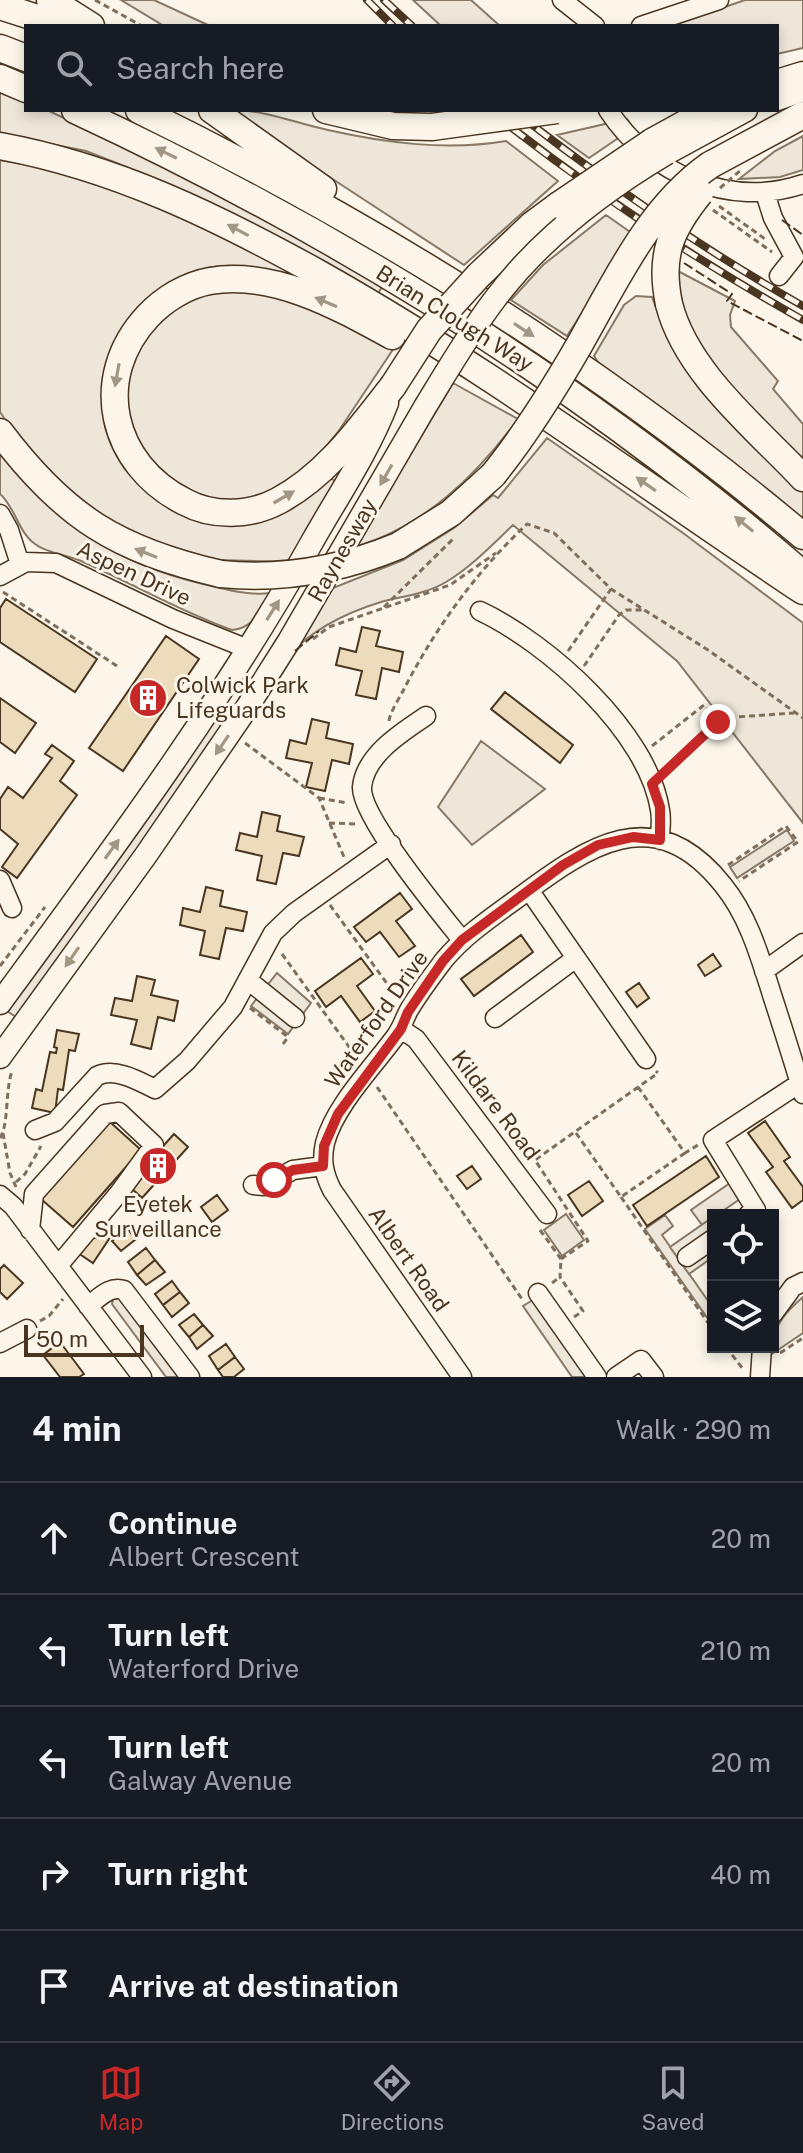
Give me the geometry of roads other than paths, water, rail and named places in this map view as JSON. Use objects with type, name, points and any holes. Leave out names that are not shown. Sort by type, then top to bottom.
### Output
[{"type":"highway","points":[[50,0],[88,24]]},
{"type":"highway","points":[[0,6],[56,24]]},
{"type":"highway","points":[[0,48],[24,57]]},
{"type":"highway","points":[[779,63],[803,58]]},
{"type":"highway","points":[[779,82],[803,75]]},
{"type":"highway","points":[[0,78],[24,88]]},
{"type":"highway","name":"Brian Clough Way","points":[[79,112],[173,156],[285,215],[492,339],[602,414],[734,516],[803,575]]},
{"type":"highway","name":"Brian Clough Way","points":[[143,112],[310,197],[437,270],[645,412],[803,536]]},
{"type":"highway","points":[[215,112],[437,270]]},
{"type":"highway","points":[[334,112],[393,126],[432,127],[542,112]]},
{"type":"highway","name":"Raynesway","points":[[393,386],[429,330],[501,252],[570,197],[657,150],[707,112]]},
{"type":"highway","points":[[0,432],[44,485],[88,523],[127,545],[171,562],[221,574],[304,574],[359,561],[398,546],[451,513],[493,475],[523,437],[645,234],[683,188],[726,168],[803,115]]},
{"type":"highway","points":[[0,146],[125,179],[226,224],[357,295],[498,384],[803,591]]},
{"type":"highway","points":[[726,168],[677,222],[669,242],[665,269],[669,304],[681,339],[700,366],[803,478]]},
{"type":"highway","points":[[393,386],[363,425],[317,474],[277,502],[239,512],[208,511],[192,506],[159,488],[146,476],[123,441],[114,393],[121,357],[153,311],[194,285],[226,280],[255,281],[311,296],[345,310],[410,346],[498,384]]},
{"type":"main road","points":[[779,98],[803,90]]},
{"type":"main road","name":"Raynesway","points":[[7,1060],[248,706],[297,628],[425,407],[496,297],[586,207],[630,175],[657,150],[742,112]]},
{"type":"main road","name":"Raynesway","points":[[0,1003],[158,784],[276,606],[370,442],[393,386]]},
{"type":"street","points":[[562,0],[592,24]]},
{"type":"street","points":[[647,24],[719,0]]},
{"type":"street","points":[[609,112],[615,120],[697,184],[726,168],[765,193],[773,218],[794,257],[779,266]]},
{"type":"street","points":[[765,193],[803,184]]},
{"type":"street","points":[[0,514],[9,530],[20,564],[0,576]]},
{"type":"street","name":"Aspen Drive","points":[[20,564],[35,561],[68,567],[104,588],[127,607],[173,619],[248,649]]},
{"type":"street","points":[[480,611],[500,620],[559,664],[617,722],[640,756],[652,784],[660,807],[660,840]]},
{"type":"street","points":[[426,716],[394,737],[368,769],[362,788],[366,806],[377,824],[462,940]]},
{"type":"street","name":"Waterford Drive","points":[[323,1166],[324,1146],[331,1128],[443,961],[462,940],[529,890],[598,845],[633,837],[660,840],[689,853],[713,874],[726,889],[748,926],[764,971],[801,1088],[713,1140],[755,1209]]},
{"type":"street","points":[[35,1130],[55,1122],[104,1072],[136,1080],[155,1089],[187,1061],[238,999],[271,938],[294,913],[391,844]]},
{"type":"street","points":[[0,880],[12,908]]},
{"type":"street","points":[[529,890],[646,1059]]},
{"type":"street","points":[[764,971],[803,943]]},
{"type":"street","points":[[495,1018],[576,958]]},
{"type":"street","points":[[249,981],[295,1018]]},
{"type":"street","name":"Kildare Road","points":[[405,1020],[547,1214]]},
{"type":"street","points":[[30,1230],[34,1194],[105,1114],[119,1112],[154,1145],[119,1193],[58,1266]]},
{"type":"street","points":[[253,1185],[264,1186],[293,1170],[323,1166]]},
{"type":"street","name":"Albert Road","points":[[323,1166],[325,1177],[342,1205],[462,1377]]},
{"type":"street","points":[[5,1192],[30,1230],[142,1377]]},
{"type":"street","points":[[687,1257],[707,1243]]},
{"type":"street","points":[[779,1306],[793,1287],[803,1282]]},
{"type":"street","points":[[88,1306],[107,1291],[124,1290],[190,1377]]},
{"type":"street","points":[[538,1293],[597,1377]]},
{"type":"street","points":[[0,1343],[27,1329]]},
{"type":"street","points":[[616,1377],[641,1360],[654,1377]]},
{"type":"railway","points":[[367,0],[391,24]]},
{"type":"railway","points":[[384,0],[410,24]]},
{"type":"railway","points":[[492,112],[642,221],[803,320]]},
{"type":"railway","points":[[516,112],[654,213],[803,306]]},
{"type":"place","name":"Colwick Park Lifeguards","points":[[148,698]]},
{"type":"place","name":"Eyetek Surveillance","points":[[158,1166]]}]
